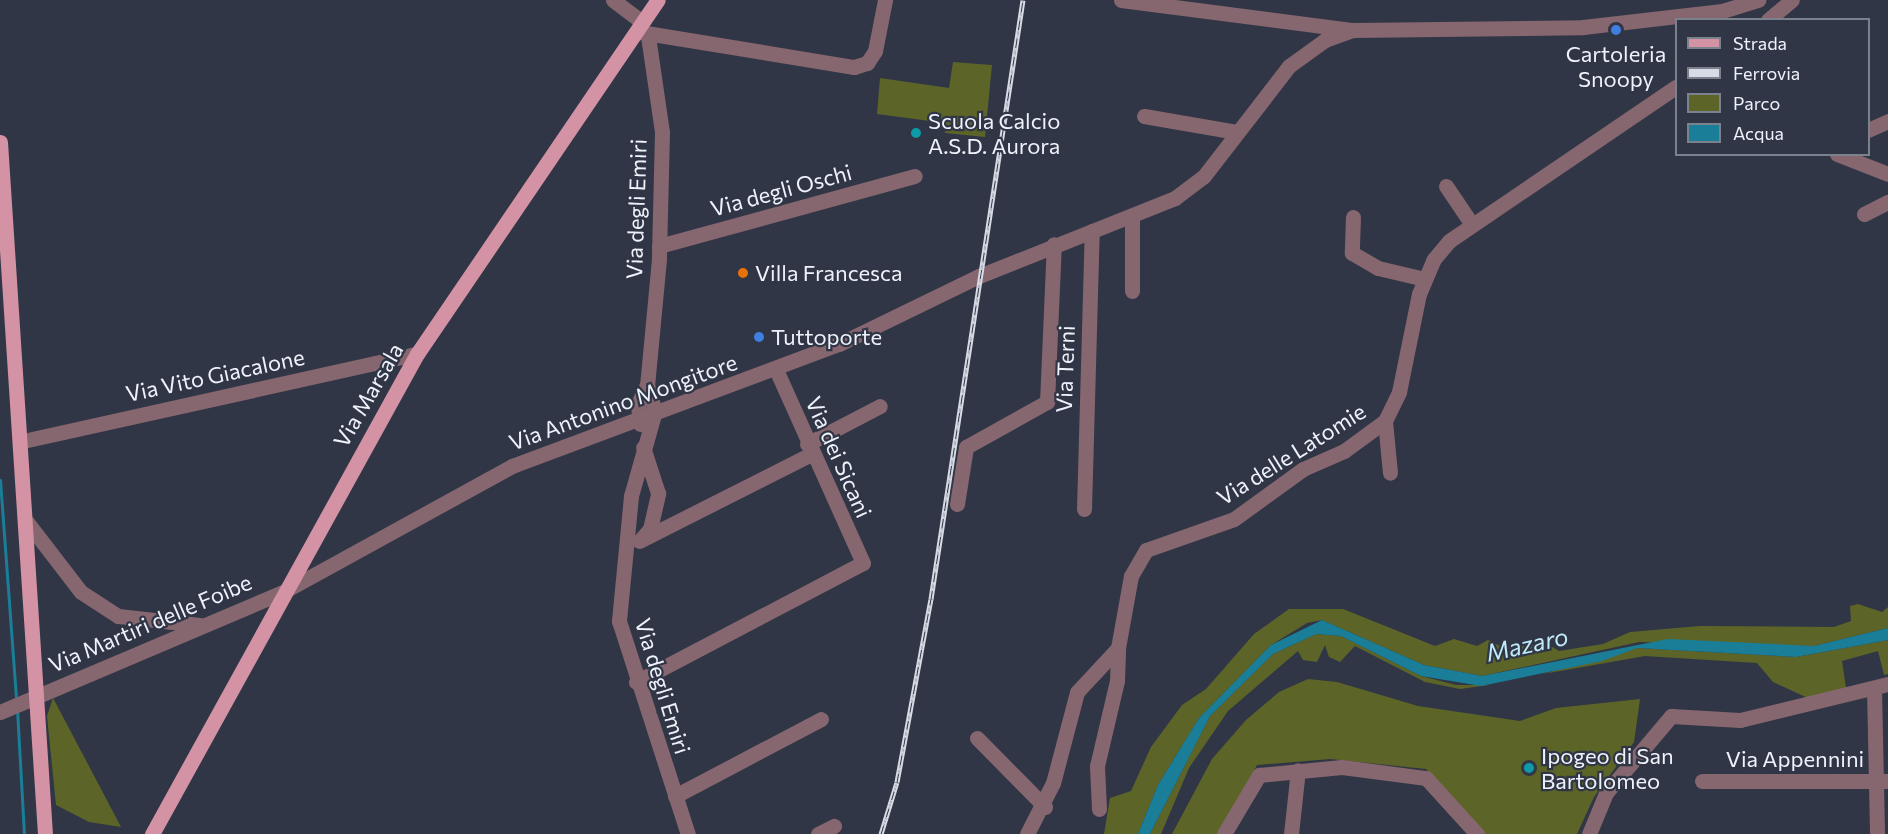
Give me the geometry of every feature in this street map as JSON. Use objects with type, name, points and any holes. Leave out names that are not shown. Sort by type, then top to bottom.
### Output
[{"type":"main road","name":"Via Marsala","points":[[152,834],[281,593],[417,354],[643,29],[657,0]]},
{"type":"main road","points":[[0,142],[23,441],[30,698],[45,834]]},
{"type":"street","points":[[613,0],[643,29],[854,67],[867,63],[875,51],[885,0]]},
{"type":"street","points":[[1121,0],[1353,30],[1583,27],[1675,19]]},
{"type":"street","points":[[1684,18],[1707,16],[1758,0]]},
{"type":"street","points":[[1770,18],[1792,0]]},
{"type":"street","name":"Via degli Emiri","points":[[639,541],[650,529],[658,494],[639,416],[647,385],[659,246],[662,132],[643,29]]},
{"type":"street","name":"Via Antonino Mongitore","points":[[281,593],[512,466],[639,416],[776,369],[1054,244],[1132,217],[1191,187],[1237,132],[1274,81],[1304,52],[1353,30]]},
{"type":"street","name":"Via delle Latomie","points":[[1099,809],[1097,766],[1117,681],[1118,648],[1131,576],[1146,550],[1234,519],[1303,469],[1344,451],[1385,421],[1397,399],[1407,332],[1434,259],[1471,223],[1675,88]]},
{"type":"street","points":[[1144,117],[1237,132]]},
{"type":"street","points":[[1870,129],[1888,121]]},
{"type":"street","points":[[1842,156],[1888,174]]},
{"type":"street","name":"Via degli Oschi","points":[[659,246],[915,176]]},
{"type":"street","points":[[1446,186],[1471,223]]},
{"type":"street","points":[[1864,214],[1888,202]]},
{"type":"street","points":[[1132,217],[1132,291]]},
{"type":"street","points":[[1353,217],[1352,253],[1378,268],[1425,279]]},
{"type":"street","name":"Via Terni","points":[[1084,509],[1092,231]]},
{"type":"street","points":[[957,504],[966,447],[1047,402],[1054,244]]},
{"type":"street","name":"Via Vito Giacalone","points":[[23,441],[417,354]]},
{"type":"street","name":"Via dei Sicani","points":[[636,682],[863,563],[809,449],[776,369]]},
{"type":"street","name":"Via degli Emiri","points":[[647,385],[655,411],[644,442],[623,546],[619,621],[636,682],[688,834]]},
{"type":"street","points":[[623,546],[639,541],[809,449],[880,406]]},
{"type":"street","points":[[1385,421],[1390,473]]},
{"type":"street","points":[[27,522],[81,592],[118,616],[208,625]]},
{"type":"street","name":"Via Martiri delle Foibe","points":[[0,712],[281,593]]},
{"type":"street","points":[[1026,834],[1044,807],[1077,692],[1118,648]]},
{"type":"street","points":[[1589,834],[1606,793],[1671,716],[1740,720],[1881,686],[1882,781],[1877,834]]},
{"type":"street","points":[[675,796],[821,719]]},
{"type":"street","points":[[977,738],[1044,807]]},
{"type":"street","points":[[1224,834],[1259,775],[1342,767],[1426,778],[1477,834]]},
{"type":"street","points":[[1291,834],[1298,770]]},
{"type":"street","name":"Via Appennini","points":[[1702,781],[1882,781]]},
{"type":"street","points":[[818,834],[834,826]]},
{"type":"green space","points":[[953,62],[992,65],[985,137],[945,133],[945,123],[877,114],[880,78],[949,88]]},
{"type":"green space","points":[[1858,604],[1882,612],[1888,607],[1888,628],[1814,646],[1639,642],[1482,676],[1424,665],[1322,620],[1307,623],[1271,645],[1199,718],[1158,785],[1138,834],[1104,834],[1110,798],[1131,791],[1151,747],[1182,705],[1206,689],[1254,634],[1289,609],[1343,609],[1435,646],[1454,639],[1477,646],[1488,640],[1506,649],[1544,642],[1559,651],[1603,644],[1630,632],[1700,626],[1834,627],[1851,621],[1850,606]]},
{"type":"green space","points":[[1316,634],[1341,636],[1421,676],[1456,685],[1489,685],[1460,689],[1425,682],[1355,646],[1340,662],[1329,657],[1325,645],[1317,662],[1303,660],[1298,651],[1228,711],[1189,768],[1161,834],[1150,834],[1210,716],[1273,654]]},
{"type":"green space","points":[[1888,640],[1888,674],[1884,675],[1878,651],[1842,661],[1846,688],[1812,700],[1773,682],[1757,663],[1645,656],[1543,674],[1637,648],[1796,657]]},
{"type":"green space","points":[[1308,679],[1337,682],[1418,706],[1520,721],[1556,708],[1640,699],[1634,742],[1594,797],[1577,834],[1484,834],[1426,769],[1330,759],[1257,765],[1219,834],[1172,834],[1212,759],[1246,720],[1279,692]]},
{"type":"green space","points":[[53,698],[121,827],[89,822],[56,805],[47,716]]},
{"type":"water","name":"Mazaro","points":[[1322,620],[1424,665],[1482,676],[1668,639],[1814,646],[1888,628],[1888,640],[1796,657],[1637,648],[1602,661],[1481,686],[1421,676],[1341,636],[1316,634],[1273,654],[1210,716],[1150,834],[1138,834],[1158,785],[1199,718],[1271,645]]},
{"type":"waterway","points":[[0,480],[16,700]]},
{"type":"waterway","points":[[17,709],[24,834]]},
{"type":"railway","points":[[881,834],[897,782],[931,599],[1023,0]]},
{"type":"place","name":"Cartoleria Snoopy","points":[[1616,30]]},
{"type":"place","name":"Scuola Calcio A.S.D. Aurora","points":[[916,133]]},
{"type":"place","name":"Villa Francesca","points":[[743,273]]},
{"type":"place","name":"Tuttoporte","points":[[759,337]]},
{"type":"place","name":"Ipogeo di San Bartolomeo","points":[[1529,768]]}]
